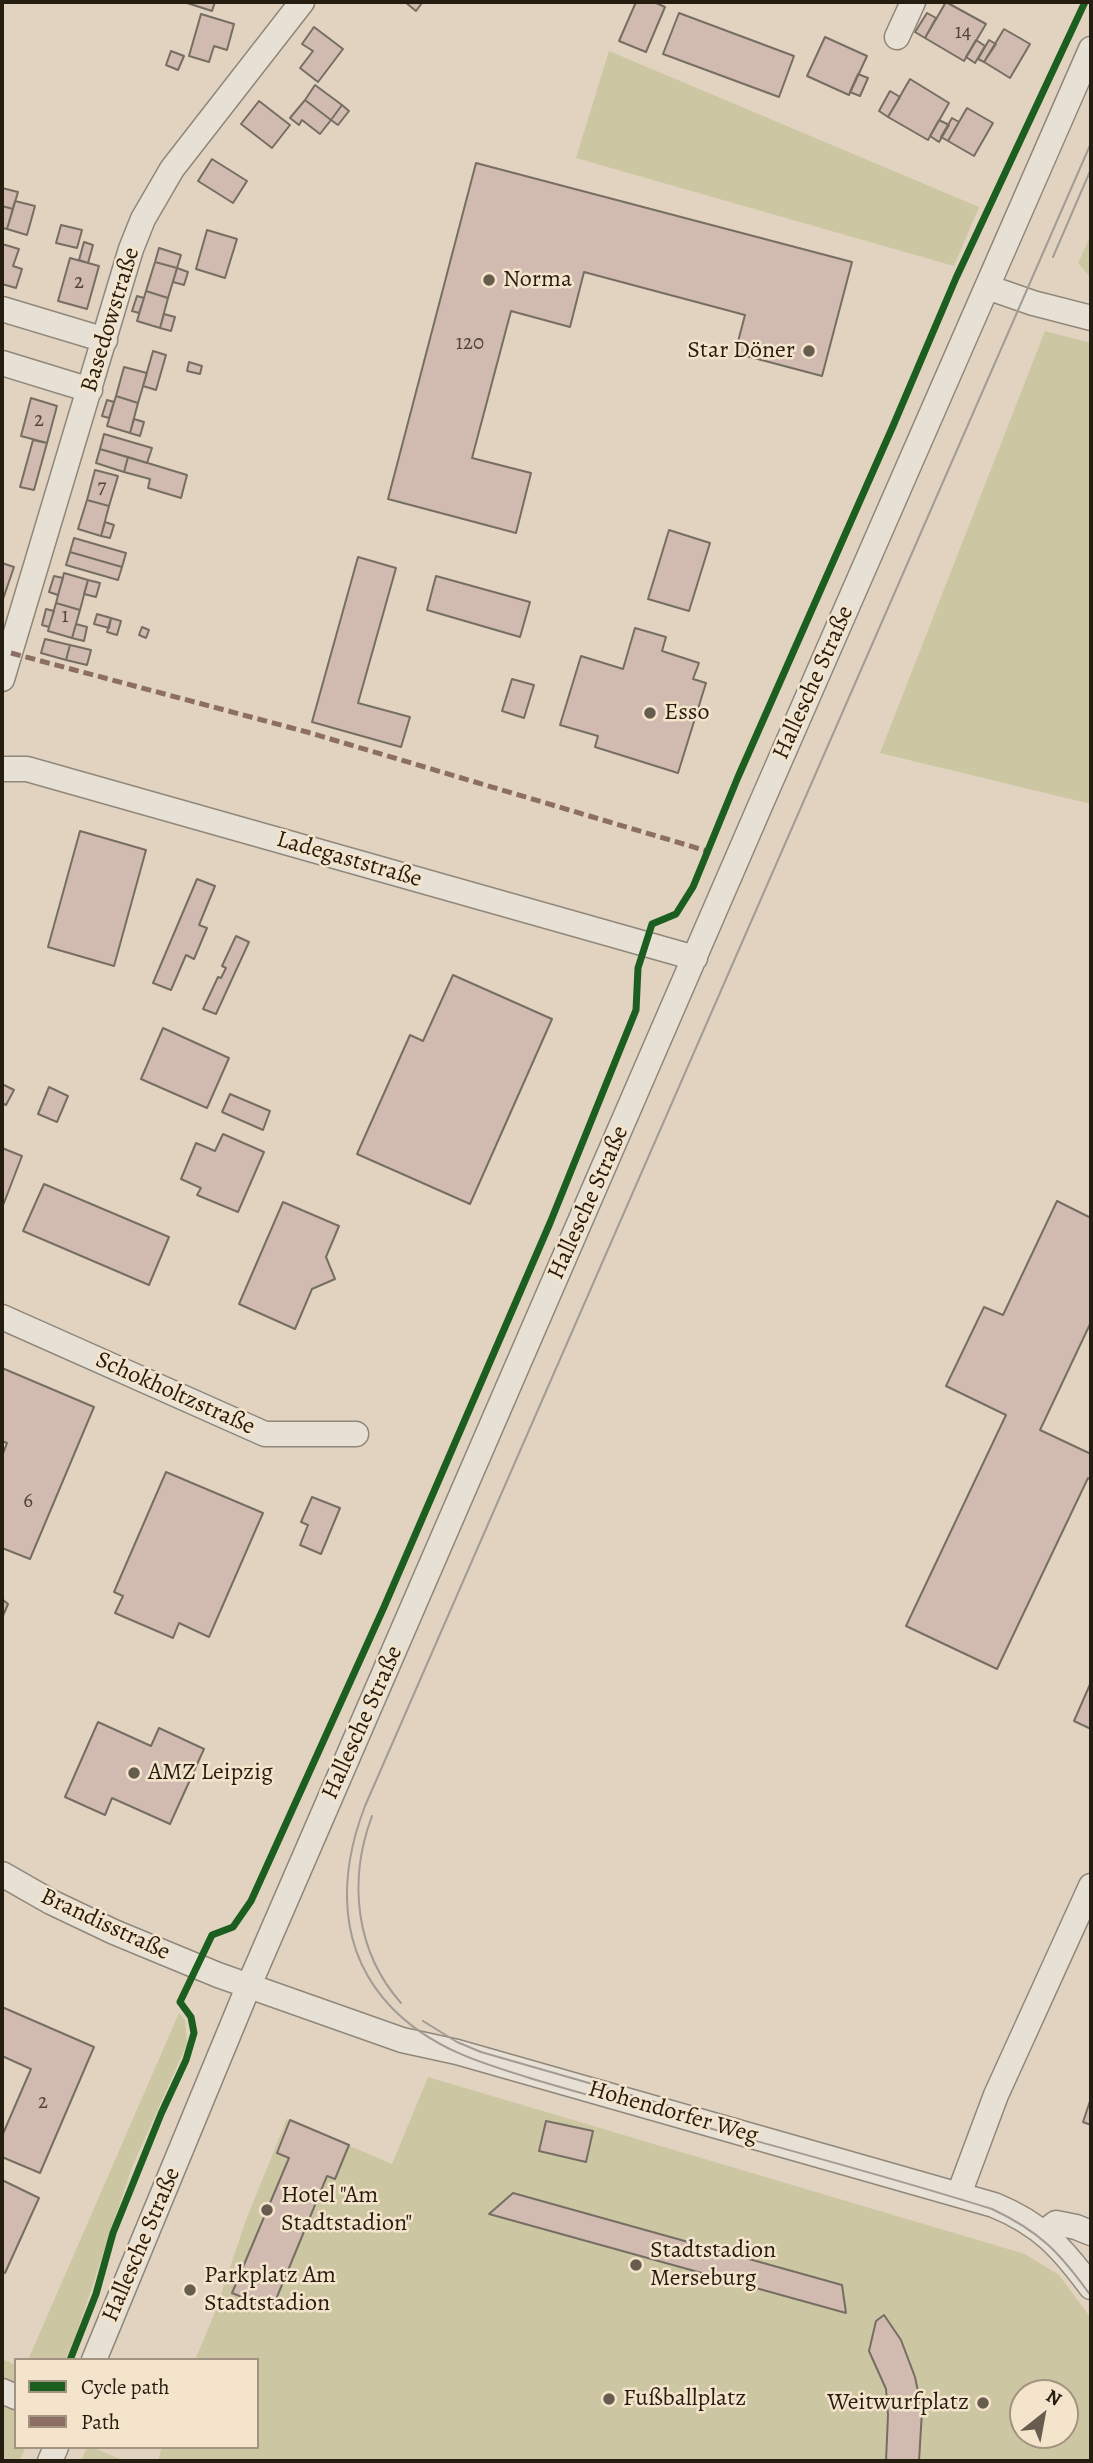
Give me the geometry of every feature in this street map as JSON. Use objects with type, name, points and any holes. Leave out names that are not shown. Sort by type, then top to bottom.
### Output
[{"type":"street","name":"Basedowstraße","points":[[2,679],[6,651],[143,219],[172,169],[302,2]]},
{"type":"street","points":[[897,37],[914,2]]},
{"type":"street","name":"Hallesche Straße","points":[[95,2358],[249,1985],[1091,49]]},
{"type":"street","points":[[987,287],[1032,303],[1091,318]]},
{"type":"street","points":[[2,309],[104,340]]},
{"type":"street","points":[[2,363],[90,390]]},
{"type":"street","name":"Ladegaststraße","points":[[2,769],[27,769],[695,958]]},
{"type":"street","name":"Schokholtzstraße","points":[[2,1317],[265,1434],[356,1434]]},
{"type":"street","name":"Brandisstraße","points":[[2,1874],[51,1902],[114,1932],[249,1985]]},
{"type":"street","points":[[959,2194],[996,2095],[1057,1973],[1091,1886]]},
{"type":"street","name":"Hohendorfer Weg","points":[[249,1985],[402,2040],[457,2052],[959,2194],[1010,2212],[1043,2233],[1069,2257],[1091,2287]]},
{"type":"street","points":[[1043,2233],[1056,2223],[1091,2233]]},
{"type":"shaded area","points":[[609,51],[979,207],[954,266],[576,158]]},
{"type":"shaded area","points":[[1091,235],[1091,278],[1078,263]]},
{"type":"shaded area","points":[[1045,331],[1091,343],[1091,804],[880,753]]},
{"type":"shaded area","points":[[179,2013],[185,2020],[187,2044],[132,2167],[76,2335],[66,2358],[29,2358]]},
{"type":"shaded area","name":"Stadtstadion Merseburg","points":[[428,2077],[1025,2254],[1059,2275],[1091,2318],[1091,2461],[158,2461],[161,2449],[259,2449],[259,2358],[196,2358],[214,2315],[246,2220],[287,2119],[392,2164]]},
{"type":"shaded area","points":[[2,2359],[14,2364],[14,2389],[2,2384]]},
{"type":"shaded area","points":[[2,2397],[14,2402],[14,2449],[25,2449],[19,2461],[2,2461]]},
{"type":"shaded area","points":[[86,2449],[97,2449],[124,2461],[81,2461]]},
{"type":"building","points":[[187,2],[215,2],[212,11]]},
{"type":"building","points":[[405,2],[421,2],[422,3],[416,11]]},
{"type":"building","points":[[636,2],[654,2],[665,7],[646,52],[619,41]]},
{"type":"building","points":[[946,2],[986,24],[964,61],[925,38]]},
{"type":"building","points":[[679,13],[794,56],[779,97],[663,54]]},
{"type":"building","points":[[927,13],[936,18],[925,38],[915,32]]},
{"type":"building","points":[[201,14],[234,24],[227,50],[214,46],[209,62],[189,56]]},
{"type":"building","points":[[314,27],[343,49],[318,82],[300,68],[313,51],[302,44]]},
{"type":"building","points":[[1004,29],[1030,44],[1010,78],[984,62]]},
{"type":"building","points":[[825,37],[867,56],[849,95],[807,76]]},
{"type":"building","points":[[976,40],[985,46],[975,63],[966,57]]},
{"type":"building","points":[[989,40],[996,44],[984,62],[978,59]]},
{"type":"building","points":[[171,51],[184,56],[178,70],[166,65]]},
{"type":"building","points":[[858,74],[868,78],[860,96],[850,92]]},
{"type":"building","points":[[910,79],[949,103],[928,140],[888,117]]},
{"type":"building","points":[[315,85],[342,105],[331,120],[305,100]]},
{"type":"building","points":[[890,91],[900,97],[888,117],[879,111]]},
{"type":"building","points":[[305,100],[331,120],[320,134],[302,120],[299,125],[290,118]]},
{"type":"building","points":[[259,101],[290,125],[272,148],[241,124]]},
{"type":"building","points":[[342,105],[349,111],[338,125],[331,120]]},
{"type":"building","points":[[967,108],[993,123],[974,156],[948,141]]},
{"type":"building","points":[[952,118],[959,122],[948,141],[941,137]]},
{"type":"building","points":[[939,120],[949,125],[939,142],[930,136]]},
{"type":"building","points":[[212,159],[247,181],[233,203],[198,181]]},
{"type":"building","points":[[476,163],[852,262],[822,376],[735,353],[745,315],[584,272],[570,327],[511,311],[472,458],[531,473],[516,533],[388,499]]},
{"type":"building","points":[[2,188],[18,192],[13,209],[2,206]]},
{"type":"building","points":[[15,201],[35,206],[27,235],[7,229]]},
{"type":"building","points":[[2,206],[13,209],[7,229],[2,228]]},
{"type":"building","points":[[61,225],[82,230],[77,248],[56,243]]},
{"type":"building","points":[[207,230],[237,239],[225,278],[196,269]]},
{"type":"building","points":[[84,242],[93,245],[88,263],[79,260]]},
{"type":"building","points":[[2,244],[19,249],[13,266],[22,269],[16,288],[2,284]]},
{"type":"building","points":[[159,248],[181,255],[177,268],[155,262]]},
{"type":"building","points":[[70,258],[99,266],[87,309],[58,301]]},
{"type":"building","points":[[155,262],[177,268],[168,298],[146,291]]},
{"type":"building","points":[[177,268],[188,272],[184,285],[173,282]]},
{"type":"building","points":[[146,291],[168,298],[160,328],[137,321]]},
{"type":"building","points":[[137,296],[144,298],[139,313],[132,311]]},
{"type":"building","points":[[164,314],[175,317],[171,331],[160,328]]},
{"type":"building","points":[[153,351],[166,355],[156,390],[143,386]]},
{"type":"building","points":[[189,362],[202,366],[200,374],[187,371]]},
{"type":"building","points":[[124,367],[147,373],[138,403],[116,396]]},
{"type":"building","points":[[116,396],[138,403],[130,433],[107,426]]},
{"type":"building","points":[[31,398],[57,406],[47,443],[21,436]]},
{"type":"building","points":[[107,400],[114,402],[109,418],[102,416]]},
{"type":"building","points":[[134,419],[144,422],[140,436],[130,433]]},
{"type":"building","points":[[104,434],[152,448],[147,463],[100,449]]},
{"type":"building","points":[[33,440],[47,443],[34,490],[20,487]]},
{"type":"building","points":[[100,449],[128,457],[124,472],[96,463]]},
{"type":"building","points":[[128,457],[187,475],[181,498],[148,488],[150,479],[124,472]]},
{"type":"building","points":[[95,470],[118,476],[109,506],[87,500]]},
{"type":"building","points":[[87,500],[109,506],[101,536],[78,529]]},
{"type":"building","points":[[105,522],[114,525],[110,538],[101,536]]},
{"type":"building","points":[[669,530],[710,543],[689,611],[648,599]]},
{"type":"building","points":[[74,538],[126,553],[122,567],[70,552]]},
{"type":"building","points":[[70,552],[122,567],[118,580],[66,565]]},
{"type":"building","points":[[358,557],[396,568],[358,703],[410,717],[401,747],[312,722]]},
{"type":"building","points":[[2,563],[14,567],[2,602]]},
{"type":"building","points":[[64,573],[88,580],[80,610],[56,603]]},
{"type":"building","points":[[54,576],[63,578],[58,595],[49,592]]},
{"type":"building","points":[[436,576],[530,602],[520,637],[427,610]]},
{"type":"building","points":[[88,580],[100,583],[96,597],[84,594]]},
{"type":"building","points":[[56,603],[80,610],[72,638],[48,631]]},
{"type":"building","points":[[46,609],[54,611],[49,627],[42,625]]},
{"type":"building","points":[[97,614],[111,618],[109,628],[94,624]]},
{"type":"building","points":[[111,618],[121,621],[117,635],[107,632]]},
{"type":"building","points":[[76,624],[87,627],[84,641],[72,638]]},
{"type":"building","points":[[142,627],[149,630],[146,638],[139,635]]},
{"type":"building","points":[[635,628],[666,637],[662,651],[699,663],[693,679],[706,683],[678,773],[595,747],[598,736],[560,725],[581,656],[623,669]]},
{"type":"building","points":[[45,639],[70,645],[66,660],[41,653]]},
{"type":"building","points":[[70,645],[91,650],[87,665],[66,660]]},
{"type":"building","points":[[512,679],[534,685],[524,718],[502,711]]},
{"type":"building","points":[[80,831],[146,850],[114,966],[48,947]]},
{"type":"building","points":[[197,879],[215,886],[199,925],[207,928],[194,959],[186,955],[171,990],[153,983]]},
{"type":"building","points":[[236,936],[249,942],[216,1014],[203,1009],[218,977],[221,978],[226,968],[222,966]]},
{"type":"building","points":[[453,975],[552,1019],[470,1204],[357,1154],[410,1035],[423,1041]]},
{"type":"building","points":[[163,1028],[229,1058],[207,1108],[141,1079]]},
{"type":"building","points":[[2,1084],[14,1090],[6,1105],[2,1103]]},
{"type":"building","points":[[49,1087],[68,1096],[57,1122],[38,1114]]},
{"type":"building","points":[[230,1094],[270,1111],[263,1130],[222,1112]]},
{"type":"building","points":[[223,1134],[264,1152],[238,1212],[197,1195],[201,1188],[181,1179],[196,1143],[215,1151]]},
{"type":"building","points":[[2,1148],[22,1156],[2,1208]]},
{"type":"building","points":[[44,1184],[169,1237],[149,1285],[23,1231]]},
{"type":"building","points":[[1057,1201],[1091,1218],[1091,1322],[1040,1430],[1091,1454],[1091,1480],[1088,1478],[997,1669],[906,1626],[1006,1415],[946,1386],[984,1307],[1003,1315]]},
{"type":"building","points":[[283,1202],[339,1226],[326,1257],[335,1279],[312,1289],[295,1329],[239,1304]]},
{"type":"building","points":[[2,1368],[94,1407],[30,1559],[2,1548],[2,1456],[7,1443],[2,1441]]},
{"type":"building","points":[[166,1472],[263,1513],[209,1637],[179,1623],[173,1638],[115,1613],[123,1596],[114,1592]]},
{"type":"building","points":[[312,1497],[340,1508],[321,1554],[300,1545],[308,1525],[301,1522]]},
{"type":"building","points":[[2,1599],[8,1604],[2,1618]]},
{"type":"building","points":[[1091,1682],[1091,1729],[1074,1721]]},
{"type":"building","name":"AMZ Leipzig","points":[[98,1722],[151,1746],[159,1728],[204,1749],[170,1824],[112,1798],[105,1815],[65,1797]]},
{"type":"building","points":[[2,2007],[94,2047],[40,2173],[2,2157],[2,2136],[31,2069],[2,2056]]},
{"type":"building","points":[[1091,2098],[1091,2125],[1083,2122]]},
{"type":"building","name":"Hotel \"Am Stadtstadion\"","points":[[290,2120],[349,2145],[335,2179],[327,2176],[272,2309],[232,2293],[289,2158],[277,2153]]},
{"type":"building","points":[[546,2121],[593,2131],[586,2162],[539,2151]]},
{"type":"building","points":[[2,2180],[39,2198],[5,2273],[2,2271]]},
{"type":"building","points":[[513,2193],[842,2285],[846,2313],[489,2214]]},
{"type":"building","points":[[884,2315],[901,2340],[915,2377],[922,2411],[919,2461],[886,2461],[886,2389],[869,2351],[876,2321]]},
{"type":"tram line","points":[[1091,143],[365,1806],[356,1832],[347,1886],[352,1937],[374,1986],[408,2023],[443,2046],[543,2082],[992,2209],[1037,2235],[1059,2256],[1091,2296]]},
{"type":"tram line","points":[[1053,257],[1091,169]]},
{"type":"tram line","points":[[372,1816],[360,1865],[360,1914],[374,1961],[401,2003]]},
{"type":"tram line","points":[[423,2021],[457,2042],[481,2052],[683,2110]]},
{"type":"marked path","points":[[11,653],[307,732],[707,851]]},
{"type":"cycle path","points":[[71,2358],[96,2294],[113,2233],[186,2060],[194,2033],[191,2017],[180,2002],[212,1935],[233,1927],[251,1901],[384,1607],[550,1223],[636,1010],[638,968],[652,924],[676,914],[693,887],[738,777],[956,278],[1085,2]]},
{"type":"place","name":"Norma","points":[[489,280]]},
{"type":"place","name":"Star Döner","points":[[809,351]]},
{"type":"place","name":"Esso","points":[[650,713]]},
{"type":"place","name":"AMZ Leipzig","points":[[134,1773]]},
{"type":"place","name":"Hotel \"Am Stadtstadion\"","points":[[267,2210]]},
{"type":"place","name":"Stadtstadion Merseburg","points":[[636,2265]]},
{"type":"place","name":"Parkplatz Am Stadtstadion","points":[[190,2290]]},
{"type":"place","name":"Fußballplatz","points":[[609,2399]]},
{"type":"place","name":"Weitwurfplatz","points":[[983,2403]]}]
